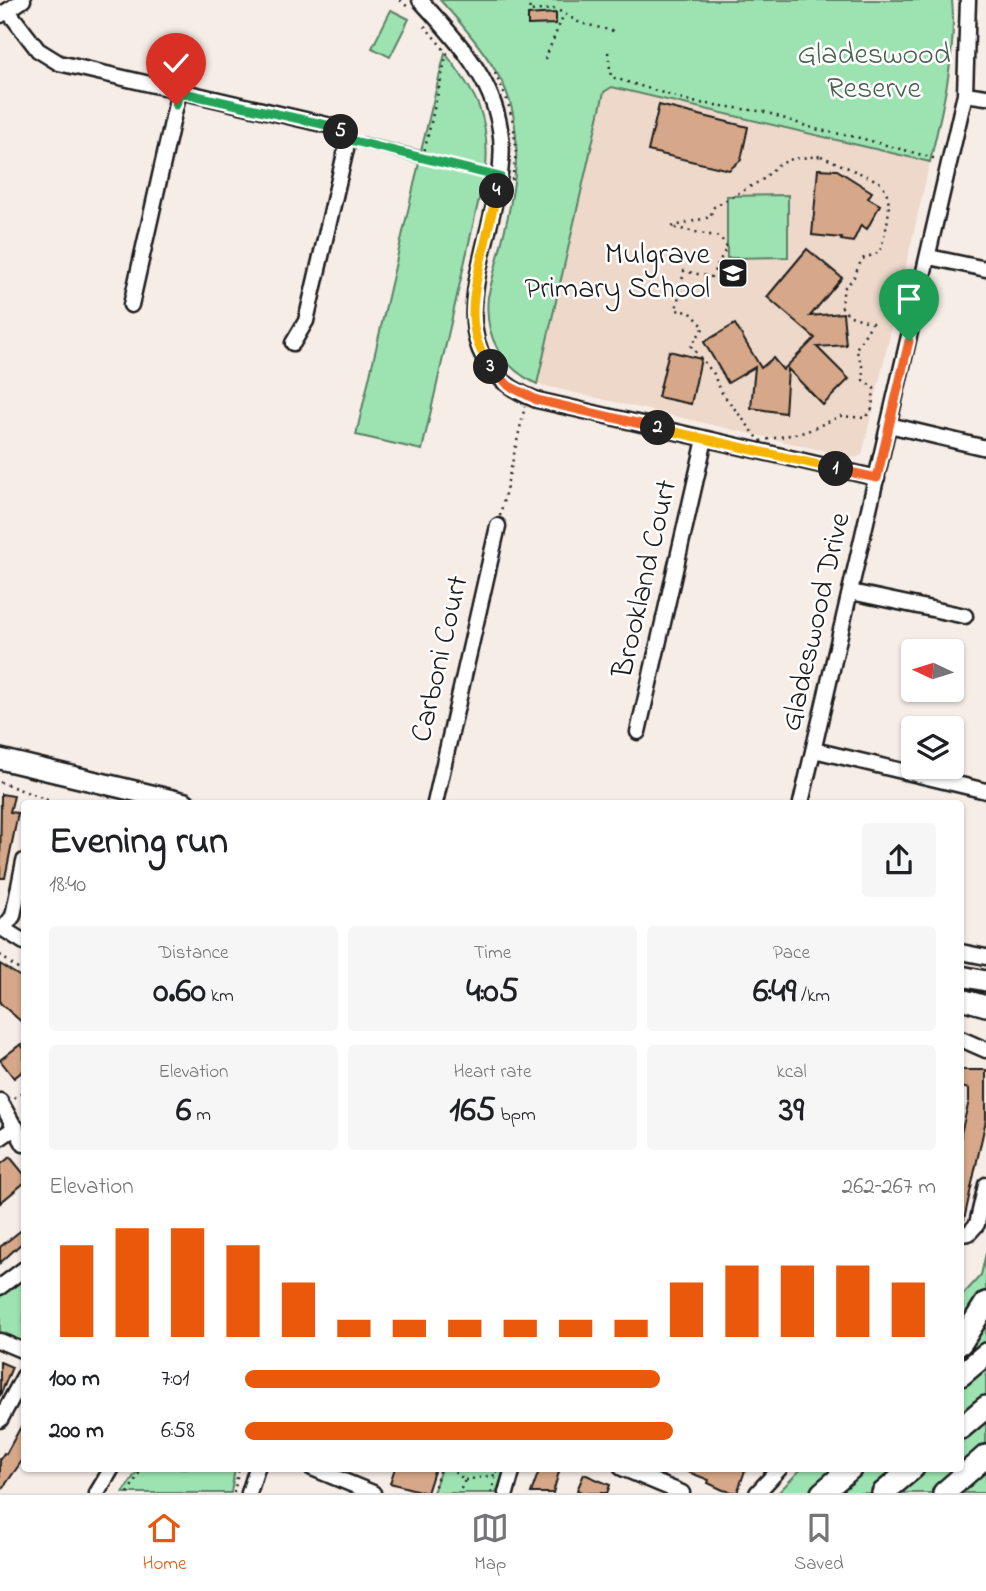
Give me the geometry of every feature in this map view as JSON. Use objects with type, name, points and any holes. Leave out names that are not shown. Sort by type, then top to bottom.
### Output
[{"type":"highway","points":[[964,1338],[986,1303]]},
{"type":"highway","points":[[964,1372],[986,1354]]},
{"type":"highway","points":[[964,1425],[986,1407]]},
{"type":"highway","points":[[944,1493],[986,1457]]},
{"type":"highway","points":[[820,1493],[840,1472]]},
{"type":"highway","points":[[820,1493],[846,1472]]},
{"type":"highway","points":[[883,1493],[907,1472]]},
{"type":"main road","points":[[0,759],[134,797],[158,800]]},
{"type":"main road","points":[[964,977],[986,981]]},
{"type":"main road","points":[[964,1000],[986,1006]]},
{"type":"street","points":[[23,0],[4,14],[51,60],[331,126],[340,131],[346,139],[306,321],[293,343]]},
{"type":"street","name":"Gladeswood Drive","points":[[802,800],[965,94],[968,0]]},
{"type":"street","points":[[416,6],[468,59],[488,86],[500,129],[500,177],[473,296],[474,331],[481,352],[493,370],[509,386],[528,396],[877,478]]},
{"type":"street","points":[[131,305],[179,92]]},
{"type":"street","points":[[965,94],[986,97]]},
{"type":"street","points":[[929,257],[986,269]]},
{"type":"street","points":[[889,425],[986,448]]},
{"type":"street","name":"Brookland Court","points":[[638,732],[705,439]]},
{"type":"street","name":"Carboni Court","points":[[436,800],[498,526]]},
{"type":"street","points":[[851,592],[965,616]]},
{"type":"street","points":[[814,750],[986,791]]},
{"type":"street","points":[[21,876],[13,916],[1,928],[21,940]]},
{"type":"street","points":[[964,953],[986,957]]},
{"type":"street","points":[[964,1040],[986,1050]]},
{"type":"street","points":[[0,1101],[21,1138]]},
{"type":"street","points":[[0,1138],[16,1127]]},
{"type":"street","points":[[965,1234],[977,1224],[986,1185]]},
{"type":"street","points":[[0,1287],[21,1271]]},
{"type":"street","points":[[0,1341],[21,1350]]},
{"type":"street","points":[[0,1420],[21,1382]]},
{"type":"street","points":[[97,1493],[110,1472]]},
{"type":"street","points":[[107,1493],[120,1472]]},
{"type":"street","points":[[249,1493],[256,1472]]},
{"type":"street","points":[[322,1472],[373,1493]]},
{"type":"street","points":[[506,1493],[512,1472]]},
{"type":"street","points":[[632,1472],[682,1493]]},
{"type":"street","points":[[757,1493],[776,1472]]},
{"type":"path","points":[[400,0],[416,6]]},
{"type":"path","points":[[531,0],[529,10],[556,9],[579,23],[613,31]]},
{"type":"path","points":[[545,59],[564,14]]},
{"type":"path","points":[[421,22],[447,53],[423,157]]},
{"type":"path","points":[[608,52],[611,77],[693,102],[765,112],[815,130],[950,162]]},
{"type":"path","points":[[346,139],[513,180],[515,141],[508,100],[491,67]]},
{"type":"path","points":[[821,156],[878,181],[886,188],[889,197],[880,252],[862,259],[853,279],[844,288],[841,306],[848,315],[872,323],[856,349],[862,366],[863,380],[874,388],[872,409],[865,418],[841,416],[805,432],[760,440],[719,389],[714,374],[691,346],[705,327],[690,312],[676,310],[684,271],[711,277],[726,247],[720,237],[671,227],[710,217],[714,207],[762,180],[778,165],[792,159],[821,156]]},
{"type":"path","points":[[498,526],[528,396]]},
{"type":"path","points":[[0,782],[47,800]]},
{"type":"path","points":[[0,955],[21,972]]},
{"type":"path","points":[[128,1493],[140,1472]]},
{"type":"path","points":[[234,1493],[238,1472]]},
{"type":"path","points":[[433,1493],[439,1472]]},
{"type":"path","points":[[454,1472],[465,1480],[496,1475]]},
{"type":"path","points":[[491,1493],[497,1472]]},
{"type":"path","points":[[459,1493],[465,1480]]},
{"type":"shaded area","name":"Mulgrave Primary School","points":[[612,87],[930,162],[862,455],[855,458],[537,384],[604,92]]},
{"type":"green space","name":"Gladeswood Reserve","points":[[440,0],[952,0],[950,61],[930,162],[612,87],[604,92],[537,384],[514,369],[498,349],[492,337],[487,311],[513,189],[516,134],[511,107],[502,82],[489,60]]},
{"type":"green space","points":[[391,10],[409,19],[390,57],[372,48]]},
{"type":"green space","points":[[445,53],[479,106],[486,134],[486,168],[422,450],[356,435],[419,163],[361,148],[363,137],[421,151]]},
{"type":"green space","points":[[788,195],[788,257],[727,258],[727,196]]},
{"type":"green space","points":[[986,1253],[986,1493],[778,1493],[798,1472],[964,1472],[964,1294],[981,1275]]},
{"type":"green space","points":[[21,1280],[21,1347],[0,1338],[0,1296]]},
{"type":"green space","points":[[136,1472],[234,1472],[231,1493],[123,1493]]},
{"type":"green space","points":[[440,1472],[504,1472],[496,1493],[433,1493]]},
{"type":"building","points":[[556,13],[556,24],[528,25],[528,15]]},
{"type":"building","points":[[659,105],[748,127],[741,160],[729,170],[648,151]]},
{"type":"building","points":[[818,169],[837,170],[872,192],[868,198],[880,205],[867,229],[861,225],[853,242],[812,235]]},
{"type":"building","points":[[807,249],[842,278],[810,316],[843,313],[846,345],[817,347],[849,379],[823,405],[788,369],[785,413],[751,408],[755,367],[728,383],[704,342],[735,324],[761,368],[773,358],[783,370],[815,338],[767,297]]},
{"type":"building","points":[[669,351],[701,359],[691,404],[658,397]]},
{"type":"building","points":[[1,794],[14,796],[10,812],[18,813],[5,878],[0,878]]},
{"type":"building","points":[[0,964],[21,977],[21,1021],[0,1003]]},
{"type":"building","points":[[21,1044],[21,1072],[14,1078],[0,1060]]},
{"type":"building","points":[[964,1070],[986,1070],[986,1120],[964,1220],[964,1121],[969,1089],[964,1088]]},
{"type":"building","points":[[10,1157],[21,1170],[21,1186],[0,1203],[0,1165]]},
{"type":"building","points":[[21,1230],[21,1244],[0,1263],[0,1247]]},
{"type":"building","points":[[0,1362],[12,1367],[0,1396]]},
{"type":"building","points":[[21,1426],[21,1462],[0,1492],[0,1459],[6,1454]]},
{"type":"building","points":[[394,1472],[434,1472],[427,1493],[390,1483]]},
{"type":"building","points":[[539,1472],[559,1472],[553,1493],[531,1493]]},
{"type":"building","points":[[688,1472],[745,1472],[737,1493],[723,1490],[708,1483],[709,1480]]},
{"type":"building","points":[[584,1474],[610,1485],[607,1493],[583,1493],[577,1490]]},
{"type":"place","name":"Mulgrave Primary School","points":[[733,273]]},
{"type":"route","points":[[176,105],[179,92],[331,126],[340,131],[346,139],[500,177],[473,296],[474,331],[486,361],[501,379],[519,392],[537,400],[877,478],[909,341]]}]
